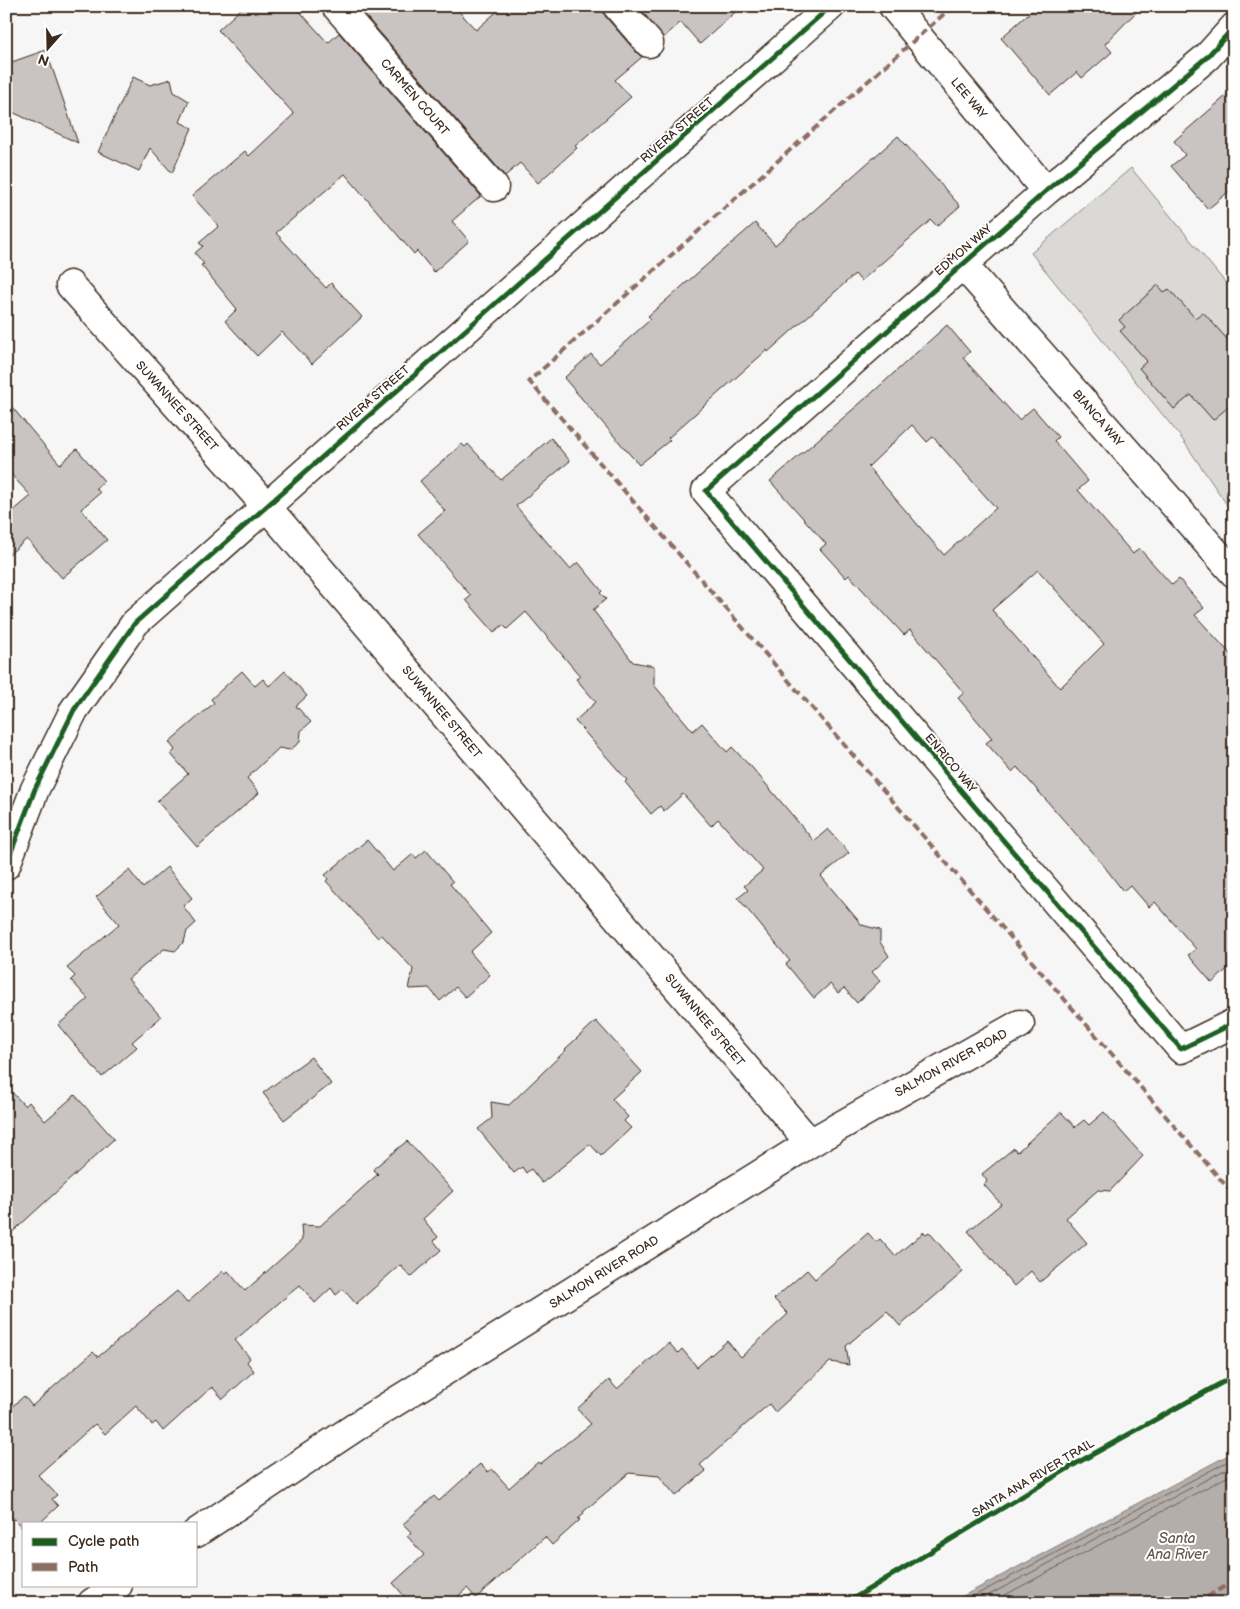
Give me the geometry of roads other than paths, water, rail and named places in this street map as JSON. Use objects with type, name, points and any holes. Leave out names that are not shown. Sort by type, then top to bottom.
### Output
[{"type":"street","name":"CARMEN COURT","points":[[336,6],[494,187]]},
{"type":"street","points":[[617,6],[649,43]]},
{"type":"street","name":"RIVERA STREET","points":[[6,865],[35,789],[74,710],[136,623],[832,6]]},
{"type":"street","name":"LEE WAY","points":[[892,6],[1046,191]]},
{"type":"street","name":"EDMON WAY","points":[[706,491],[1046,191],[1207,57],[1234,27]]},
{"type":"street","name":"BIANCA WAY","points":[[962,264],[1234,573]]},
{"type":"street","name":"SUWANNEE STREET","points":[[70,285],[266,506],[810,1143]]},
{"type":"street","name":"ENRICO WAY","points":[[706,491],[1181,1049],[1234,1023]]},
{"type":"street","name":"SALMON RIVER ROAD","points":[[198,1532],[366,1420],[810,1143],[1020,1024]]},
{"type":"street","points":[[92,1603],[117,1586]]},
{"type":"water","name":"Santa Ana River","points":[[1234,1452],[1234,1603],[950,1603]]}]
